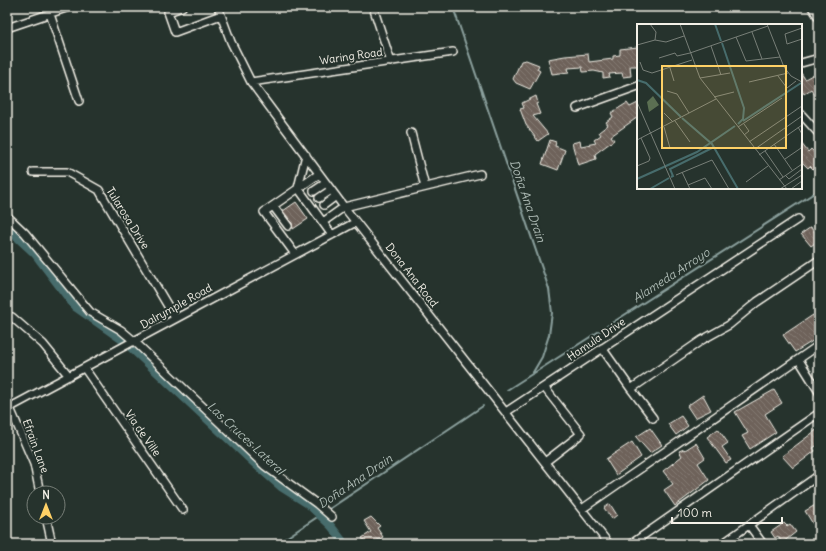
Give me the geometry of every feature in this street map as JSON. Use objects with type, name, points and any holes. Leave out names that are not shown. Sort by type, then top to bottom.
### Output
[{"type":"street","points":[[7,28],[69,7]]},
{"type":"street","points":[[182,7],[168,12],[175,32],[221,15]]},
{"type":"street","name":"Dona Ana Road","points":[[218,7],[231,42],[251,82],[344,207],[609,544]]},
{"type":"street","points":[[373,7],[391,62]]},
{"type":"street","points":[[812,7],[819,18]]},
{"type":"street","points":[[50,14],[79,101]]},
{"type":"street","name":"Waring Road","points":[[251,82],[453,52]]},
{"type":"street","points":[[802,63],[819,58]]},
{"type":"street","points":[[577,108],[637,86]]},
{"type":"street","points":[[802,115],[819,134]]},
{"type":"street","points":[[411,133],[425,187]]},
{"type":"street","points":[[298,188],[306,155]]},
{"type":"street","name":"Tularosa Drive","points":[[33,172],[67,172],[99,190],[175,318]]},
{"type":"street","points":[[295,254],[264,212],[319,174]]},
{"type":"street","points":[[323,222],[344,207],[480,174]]},
{"type":"street","points":[[309,194],[326,183]]},
{"type":"street","points":[[298,188],[309,194],[319,208],[323,222],[332,235]]},
{"type":"street","points":[[314,201],[331,190]]},
{"type":"street","points":[[319,208],[336,196]]},
{"type":"street","points":[[273,206],[288,226]]},
{"type":"street","points":[[7,216],[33,242],[90,312],[120,330],[134,341],[265,466],[285,482],[318,504],[332,517]]},
{"type":"street","name":"Hamula Drive","points":[[506,412],[798,219]]},
{"type":"street","name":"Dalrymple Road","points":[[8,408],[85,369],[175,318],[356,222]]},
{"type":"street","points":[[631,389],[702,340],[729,325],[757,302],[819,260]]},
{"type":"street","points":[[12,317],[43,344],[69,376]]},
{"type":"street","points":[[582,509],[819,346]]},
{"type":"street","points":[[602,348],[653,418]]},
{"type":"street","points":[[799,360],[819,392]]},
{"type":"street","name":"Via de Ville","points":[[85,369],[183,510]]},
{"type":"street","points":[[544,387],[581,434],[545,462]]},
{"type":"street","name":"Efrain Lane","points":[[8,408],[34,464],[38,485]]},
{"type":"street","points":[[631,544],[819,413]]},
{"type":"street","points":[[722,544],[819,475]]},
{"type":"street","points":[[48,525],[52,544]]},
{"type":"street","points":[[749,525],[763,544]]},
{"type":"building","points":[[637,47],[637,66],[630,66],[631,76],[623,77],[622,73],[609,74],[610,77],[603,78],[603,73],[594,71],[583,72],[582,67],[568,68],[569,72],[552,74],[548,59],[588,54],[589,62],[613,59],[613,56],[620,55],[620,49]]},
{"type":"building","points":[[526,60],[539,65],[537,69],[540,71],[530,89],[516,83],[513,79],[521,61]]},
{"type":"building","points":[[802,74],[805,79],[814,74],[819,81],[816,83],[819,88],[819,101],[811,89],[804,94],[802,91]]},
{"type":"building","points":[[536,96],[538,103],[536,104],[540,114],[533,116],[548,134],[538,141],[526,125],[520,109],[524,108],[522,103]]},
{"type":"building","points":[[627,103],[630,107],[637,104],[637,118],[611,136],[614,140],[595,154],[596,159],[578,165],[572,143],[580,141],[581,146],[596,143],[594,140],[601,135],[599,132],[608,125],[606,122],[613,117],[611,113]]},
{"type":"building","points":[[550,140],[556,142],[555,146],[565,150],[558,170],[542,164]]},
{"type":"building","points":[[802,144],[808,152],[811,149],[819,157],[819,165],[814,170],[810,166],[808,168],[802,162]]},
{"type":"building","points":[[296,202],[308,219],[293,229],[292,223],[283,211]]},
{"type":"building","points":[[819,226],[819,240],[811,246],[801,234],[811,227],[813,231]]},
{"type":"building","points":[[813,315],[819,324],[819,337],[795,352],[783,335]]},
{"type":"building","points":[[774,390],[782,403],[765,414],[776,432],[750,449],[742,436],[748,433],[735,412]]},
{"type":"building","points":[[703,395],[711,410],[695,418],[687,406]]},
{"type":"building","points":[[681,416],[688,426],[676,435],[668,424]]},
{"type":"building","points":[[650,428],[662,445],[650,453],[636,437]]},
{"type":"building","points":[[819,428],[819,444],[813,448],[815,451],[793,468],[782,456]]},
{"type":"building","points":[[718,429],[728,443],[722,447],[731,460],[726,463],[707,437]]},
{"type":"building","points":[[632,442],[641,457],[616,475],[606,459]]},
{"type":"building","points":[[696,443],[705,458],[698,463],[709,480],[675,506],[664,490],[673,484],[663,471],[682,456],[679,451],[685,450]]},
{"type":"building","points":[[819,503],[819,520],[813,524],[805,511]]},
{"type":"building","points":[[610,504],[617,515],[612,519],[604,508]]},
{"type":"building","points":[[371,517],[380,526],[377,528],[383,537],[372,544],[366,544],[362,538],[371,532],[364,521]]},
{"type":"building","points":[[784,523],[787,526],[790,524],[796,532],[782,543],[778,536],[775,538],[771,532]]},
{"type":"waterway","name":"Doña Ana Drain","points":[[453,7],[549,289],[552,313],[549,335],[542,357],[532,374],[507,390]]},
{"type":"waterway","name":"Alameda Arroyo","points":[[534,373],[819,190]]},
{"type":"waterway","name":"Las Cruces Lateral","points":[[7,228],[35,254],[75,307],[125,342]]},
{"type":"waterway","name":"Las Cruces Lateral","points":[[131,348],[257,466],[281,487],[308,504],[331,526],[345,544]]},
{"type":"waterway","name":"Doña Ana Drain","points":[[277,544],[483,406]]}]
